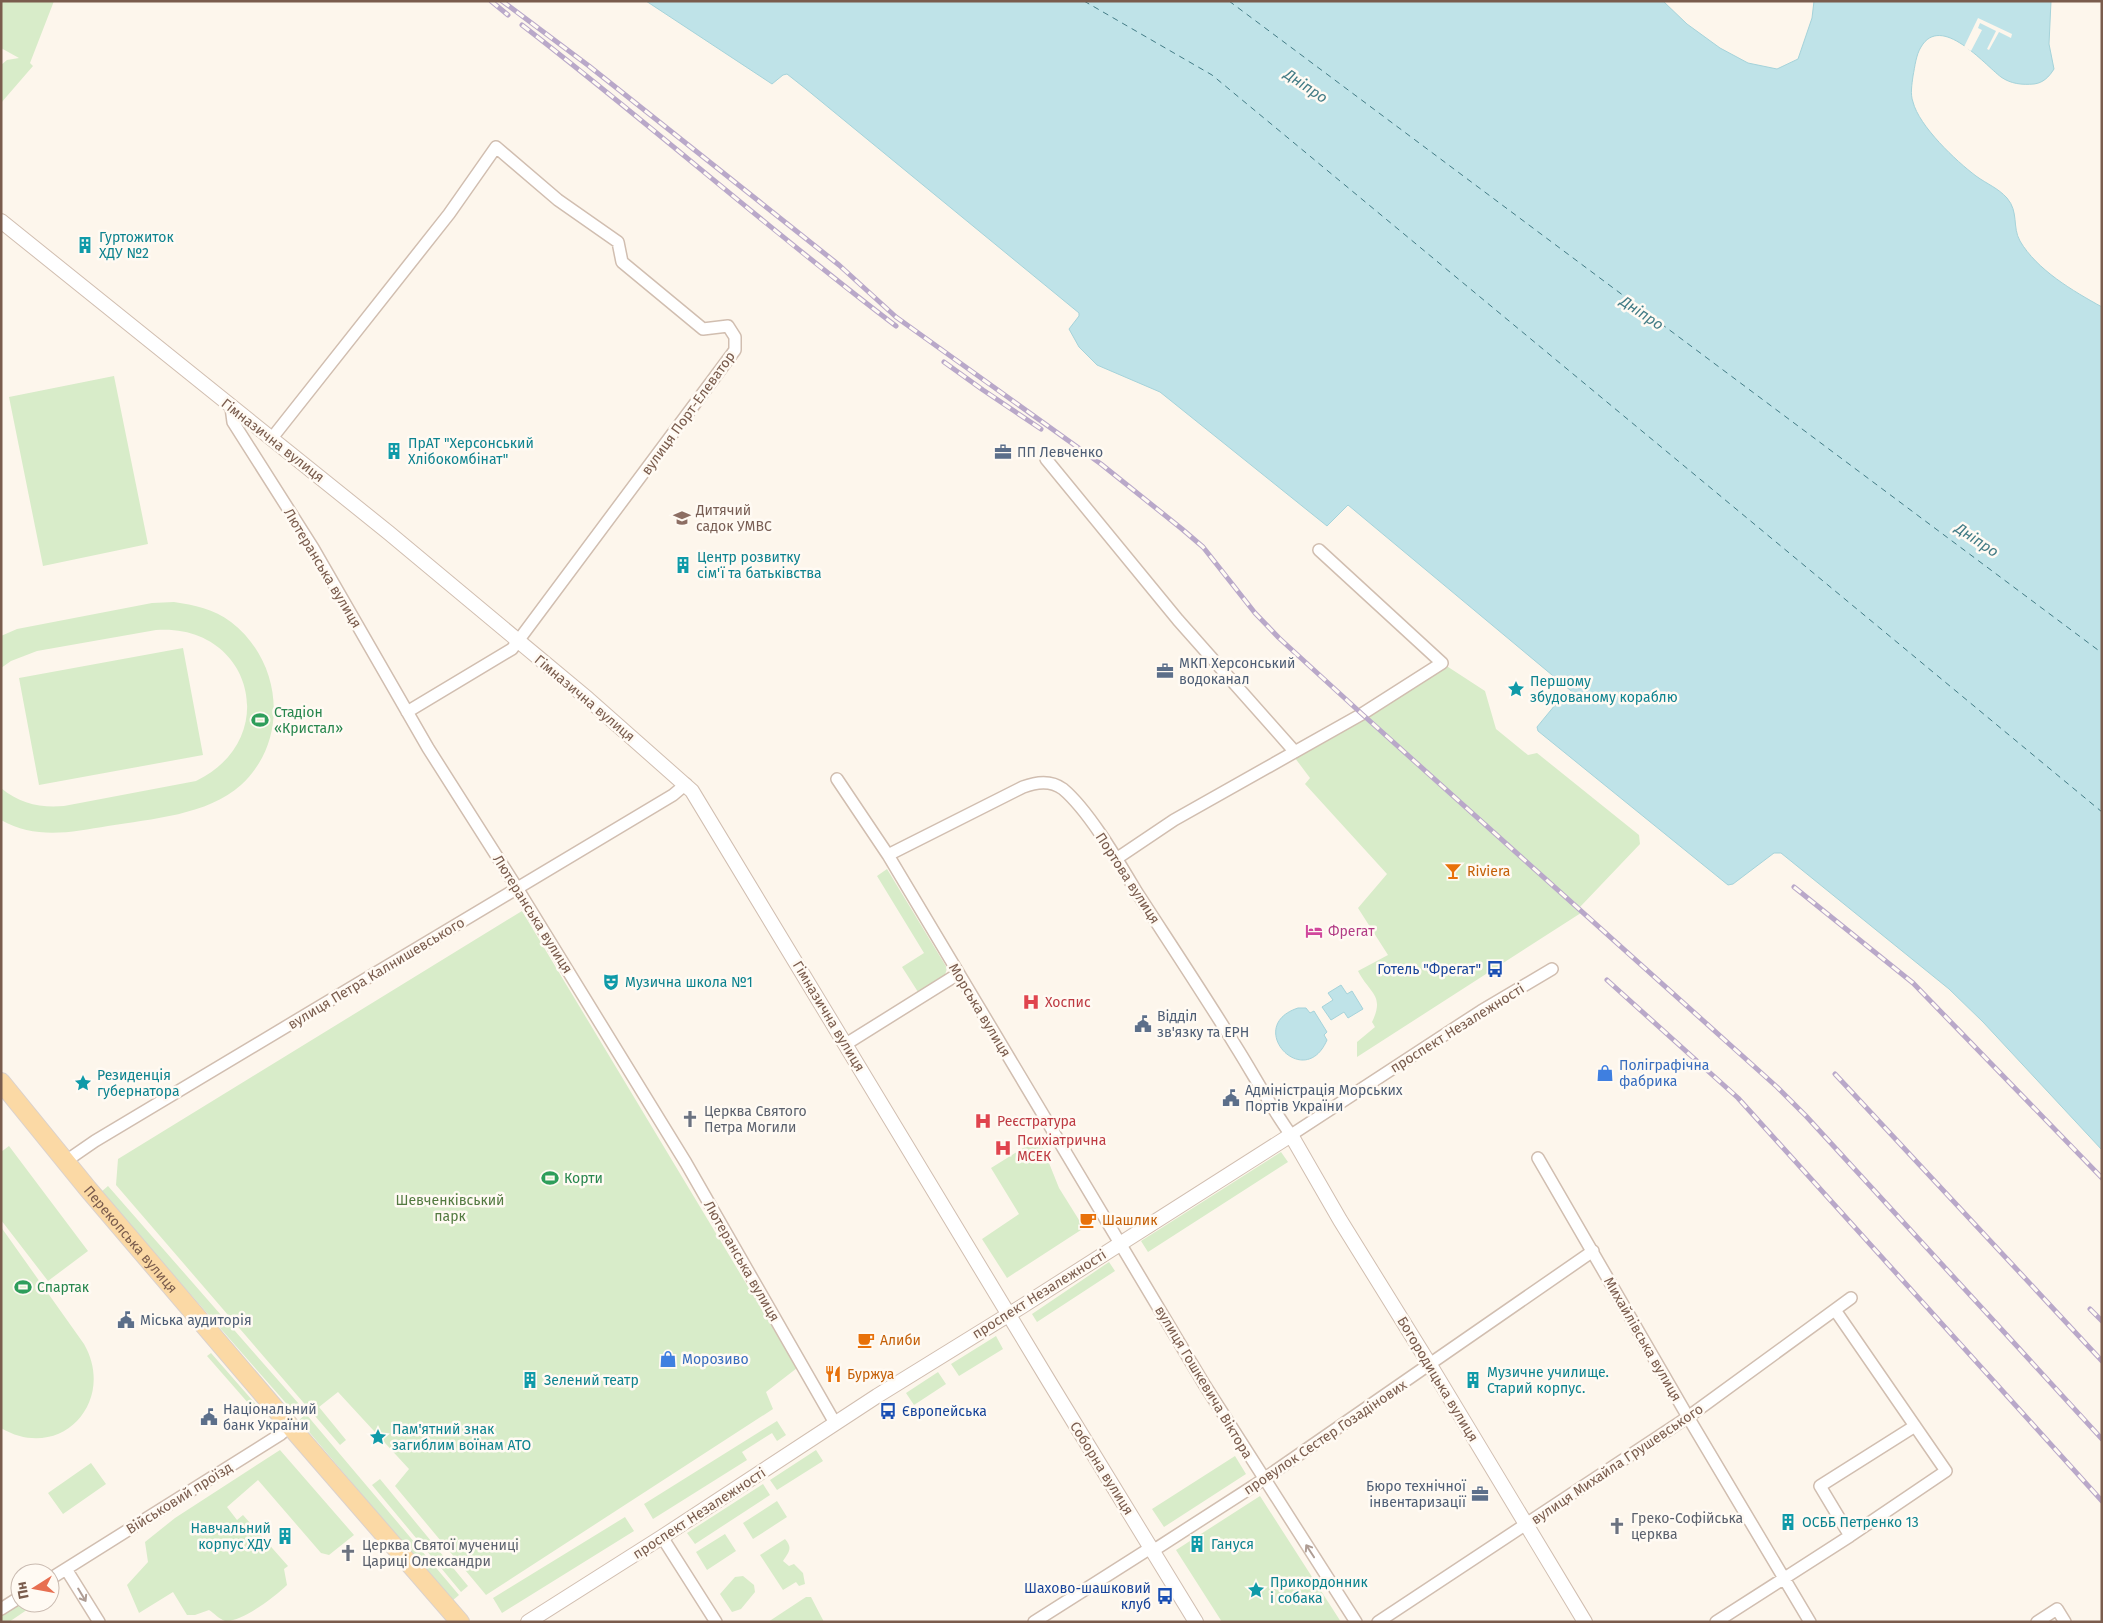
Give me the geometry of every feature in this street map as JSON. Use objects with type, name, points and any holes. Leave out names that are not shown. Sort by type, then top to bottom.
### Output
[{"type":"main road","name":"Перекопська вулиця","points":[[1,1082],[290,1426],[460,1622]]},
{"type":"street","name":"вулиця Порт-Елеватор","points":[[272,438],[449,214],[496,147],[558,200],[618,242],[622,262],[702,329],[728,326],[735,337],[735,350],[512,649],[407,712]]},
{"type":"street","name":"Гімназична вулиця","points":[[1,221],[397,540],[588,699],[686,784],[1009,1314]]},
{"type":"street","name":"Лютеранська вулиця","points":[[232,407],[233,422],[313,548],[407,712],[686,1163],[836,1423]]},
{"type":"street","points":[[1046,459],[1178,620],[1295,752]]},
{"type":"street","points":[[1116,859],[1174,820],[1362,714],[1442,663],[1319,550]]},
{"type":"street","name":"Морська вулиця","points":[[837,779],[888,855],[1120,1243]]},
{"type":"street","name":"Портова вулиця","points":[[888,855],[1023,787],[1037,782],[1062,788],[1080,808],[1116,859],[1235,1045],[1274,1112],[1291,1135]]},
{"type":"street","name":"вулиця Петра Калнишевського","points":[[66,1161],[95,1141],[673,796],[686,784]]},
{"type":"street","name":"проспект Незалежності","points":[[528,1622],[836,1423],[1291,1135],[1481,1011],[1552,969]]},
{"type":"street","points":[[846,1044],[958,974]]},
{"type":"street","name":"Богородицька вулиця","points":[[1291,1135],[1340,1220],[1585,1622]]},
{"type":"street","name":"Михайлівська вулиця","points":[[1538,1158],[1688,1417],[1810,1622]]},
{"type":"street","name":"вулиця Гошкевича Віктора","points":[[1120,1243],[1264,1479],[1356,1622]]},
{"type":"street","name":"провулок Сестер Гозадінових","points":[[1034,1622],[1264,1479],[1593,1251]]},
{"type":"street","name":"вулиця Михайла Грушевського","points":[[1378,1622],[1688,1417],[1852,1298]]},
{"type":"street","points":[[1716,1622],[1785,1579],[1946,1471],[1835,1310]]},
{"type":"street","name":"Соборна вулиця","points":[[1009,1314],[1196,1622]]},
{"type":"street","name":"Військовий проїзд","points":[[60,1573],[281,1434],[290,1426]]},
{"type":"street","points":[[1850,1536],[1820,1486],[1914,1426]]},
{"type":"street","points":[[662,1537],[716,1622]]},
{"type":"street","points":[[66,1569],[99,1622]]},
{"type":"street","points":[[2037,1622],[2057,1609],[2065,1622]]},
{"type":"green space","points":[[1,1],[54,1],[30,63],[33,66],[1,103],[1,65],[7,60],[19,58],[1,48]]},
{"type":"green space","points":[[114,376],[148,544],[43,566],[9,397]]},
{"type":"green space","name":"Стадіон «Кристал»","points":[[174,602],[204,608],[231,622],[248,638],[261,658],[269,679],[274,701],[273,724],[267,746],[257,767],[241,785],[228,795],[196,809],[160,818],[54,833],[27,830],[1,820],[1,788],[16,798],[31,804],[64,806],[196,781],[223,762],[240,739],[247,713],[245,687],[234,664],[215,645],[189,633],[156,630],[37,651],[11,661],[1,668],[1,636],[17,629],[152,603]]},
{"type":"green space","points":[[183,648],[203,755],[39,785],[19,678]]},
{"type":"green space","points":[[1442,663],[1485,691],[1496,729],[1528,755],[1537,753],[1639,835],[1640,844],[1580,907],[1584,911],[1357,1057],[1357,1042],[1375,1027],[1372,1022],[1377,1006],[1374,995],[1358,971],[1388,955],[1358,908],[1387,874],[1305,784],[1310,778],[1292,754]]},
{"type":"green space","points":[[887,869],[947,968],[945,975],[918,992],[902,967],[924,953],[877,876]]},
{"type":"green space","name":"Шевченківський парк","points":[[522,911],[797,1368],[766,1392],[773,1409],[486,1595],[395,1486],[409,1469],[338,1392],[319,1407],[346,1440],[340,1445],[116,1185],[118,1159]]},
{"type":"green space","points":[[1039,1138],[1059,1188],[1084,1228],[1007,1278],[982,1239],[1019,1214],[991,1168]]},
{"type":"green space","points":[[9,1146],[88,1251],[48,1281],[1,1220],[1,1152]]},
{"type":"green space","points":[[1281,1152],[1288,1162],[1148,1252],[1141,1241]]},
{"type":"green space","points":[[108,1186],[299,1404],[292,1410],[101,1192]]},
{"type":"green space","name":"Спартак","points":[[1,1227],[84,1344],[92,1366],[93,1387],[88,1405],[77,1421],[62,1432],[44,1438],[23,1437],[1,1428]]},
{"type":"green space","points":[[1109,1262],[1115,1271],[1037,1322],[1032,1314]]},
{"type":"green space","points":[[996,1336],[1003,1349],[959,1376],[951,1364]]},
{"type":"green space","points":[[211,1353],[260,1409],[256,1412],[207,1356]]},
{"type":"green space","points":[[938,1372],[946,1384],[914,1405],[906,1393]]},
{"type":"green space","points":[[306,1414],[459,1595],[452,1601],[299,1420]]},
{"type":"green space","points":[[777,1421],[786,1435],[777,1441],[772,1433],[742,1452],[747,1460],[653,1519],[644,1504]]},
{"type":"green space","points":[[280,1450],[354,1535],[329,1555],[321,1553],[258,1480],[227,1507],[237,1520],[243,1515],[288,1566],[284,1569],[287,1585],[258,1608],[240,1618],[232,1620],[225,1621],[209,1610],[195,1615],[187,1615],[173,1592],[139,1613],[127,1585],[148,1562],[145,1542],[175,1518]]},
{"type":"green space","points":[[816,1450],[823,1461],[777,1490],[770,1480]]},
{"type":"green space","points":[[1235,1456],[1246,1474],[1164,1527],[1152,1509]]},
{"type":"green space","points":[[91,1463],[106,1484],[63,1514],[48,1493]]},
{"type":"green space","points":[[380,1479],[468,1586],[461,1592],[372,1485]]},
{"type":"green space","points":[[763,1484],[770,1495],[695,1544],[687,1533]]},
{"type":"green space","points":[[1260,1496],[1341,1622],[1222,1622],[1176,1550]]},
{"type":"green space","points":[[777,1501],[787,1517],[753,1539],[743,1523]]},
{"type":"green space","points":[[625,1517],[634,1531],[502,1613],[493,1598]]},
{"type":"green space","points":[[725,1534],[736,1551],[707,1570],[696,1552]]},
{"type":"green space","points":[[785,1539],[789,1545],[789,1550],[783,1561],[789,1566],[794,1564],[803,1573],[805,1584],[799,1586],[796,1582],[783,1590],[760,1555]]},
{"type":"green space","points":[[743,1576],[754,1585],[755,1592],[741,1609],[732,1612],[720,1594],[735,1577]]},
{"type":"green space","points":[[806,1597],[811,1597],[824,1622],[768,1622]]},
{"type":"green space","points":[[10,1609],[10,1613],[22,1613],[9,1622],[1,1622],[1,1615]]},
{"type":"water","name":"Дніпро","points":[[646,1],[1663,1],[1687,24],[1720,48],[1748,63],[1777,69],[1798,59],[1812,18],[1814,1],[2051,1],[2049,44],[2054,69],[2043,81],[2017,84],[2009,81],[2001,77],[1962,44],[1951,38],[1940,36],[1929,38],[1919,50],[1911,92],[1912,99],[1923,122],[1939,142],[1980,179],[2000,191],[2011,203],[2016,230],[2027,252],[2056,279],[2102,307],[2102,1150],[1983,1022],[1949,989],[1781,853],[1774,853],[1733,884],[1728,885],[1538,731],[1537,727],[1560,699],[1563,698],[1571,703],[1576,695],[1348,505],[1327,526],[1160,392],[1097,365],[1079,347],[1069,329],[1079,316],[1079,313],[806,89],[787,74],[772,84]]},
{"type":"water","points":[[1341,985],[1347,994],[1352,991],[1363,1009],[1348,1018],[1344,1012],[1331,1020],[1322,1007],[1333,1000],[1328,993]]},
{"type":"water","points":[[1298,1008],[1306,1008],[1310,1013],[1314,1011],[1327,1032],[1324,1035],[1327,1040],[1317,1055],[1305,1060],[1293,1058],[1283,1051],[1277,1040],[1276,1028],[1283,1017]]},
{"type":"pier","points":[[1978,18],[2012,34],[2011,38],[1999,32],[1989,50],[1987,49],[1996,31],[1980,23],[1978,28],[1982,30],[1971,51],[1964,47]]},
{"type":"ferry route","points":[[1084,1],[1212,75],[2102,812]]},
{"type":"ferry route","points":[[1229,1],[2102,653]]},
{"type":"railway","points":[[491,1],[508,15]]},
{"type":"railway","points":[[502,1],[589,66],[839,265],[896,317],[1101,464],[1203,547],[1255,613],[1279,638],[1777,1087],[1806,1116],[2102,1439]]},
{"type":"railway","points":[[522,25],[801,252],[896,326]]},
{"type":"railway","points":[[944,362],[1041,429]]},
{"type":"railway","points":[[1794,887],[1913,983],[2102,1178]]},
{"type":"railway","points":[[1607,980],[1738,1098],[2102,1501]]},
{"type":"railway","points":[[1835,1074],[2102,1361]]},
{"type":"railway","points":[[2090,1309],[2102,1321]]},
{"type":"place","name":"Гуртожиток ХДУ №2","points":[[85,245]]},
{"type":"place","name":"ПрАТ \"Херсонський Хлібокомбінат\"","points":[[394,451]]},
{"type":"place","name":"ПП Левченко","points":[[1003,452]]},
{"type":"place","name":"Дитячий садок УМВС","points":[[682,518]]},
{"type":"place","name":"Центр розвитку сім'ї та батьківства","points":[[683,565]]},
{"type":"place","name":"МКП Херсонський водоканал","points":[[1165,671]]},
{"type":"place","name":"Першому збудованому кораблю","points":[[1516,689]]},
{"type":"place","name":"Стадіон «Кристал»","points":[[260,720]]},
{"type":"place","name":"Riviera","points":[[1453,871]]},
{"type":"place","name":"Фрегат","points":[[1314,931]]},
{"type":"place","name":"Готель \"Фрегат\"","points":[[1495,969]]},
{"type":"place","name":"Музична школа №1","points":[[611,982]]},
{"type":"place","name":"Хоспис","points":[[1031,1002]]},
{"type":"place","name":"Відділ зв'язку та ЕРН","points":[[1143,1024]]},
{"type":"place","name":"Поліграфічна фабрика","points":[[1605,1073]]},
{"type":"place","name":"Резиденція губернатора","points":[[83,1083]]},
{"type":"place","name":"Адміністрація Морських Портів України","points":[[1231,1098]]},
{"type":"place","name":"Церква Святого Петра Могили","points":[[690,1119]]},
{"type":"place","name":"Реєстратура","points":[[983,1121]]},
{"type":"place","name":"Психіатрична МСЕК","points":[[1003,1148]]},
{"type":"place","name":"Корти","points":[[550,1178]]},
{"type":"place","name":"Шашлик","points":[[1088,1220]]},
{"type":"place","name":"Спартак","points":[[23,1287]]},
{"type":"place","name":"Міська аудиторія","points":[[126,1320]]},
{"type":"place","name":"Алиби","points":[[866,1340]]},
{"type":"place","name":"Морозиво","points":[[668,1359]]},
{"type":"place","name":"Буржуа","points":[[833,1374]]},
{"type":"place","name":"Зелений театр","points":[[530,1380]]},
{"type":"place","name":"Музичне училище. Старий корпус.","points":[[1473,1380]]},
{"type":"place","name":"Європейська","points":[[888,1411]]},
{"type":"place","name":"Національний банк України","points":[[209,1417]]},
{"type":"place","name":"Пам'ятний знак загиблим воїнам АТО","points":[[378,1437]]},
{"type":"place","name":"Бюро технічної інвентаризації","points":[[1480,1494]]},
{"type":"place","name":"ОСББ Петренко 13","points":[[1788,1522]]},
{"type":"place","name":"Греко-Софійська церква","points":[[1617,1526]]},
{"type":"place","name":"Навчальний корпус ХДУ","points":[[285,1536]]},
{"type":"place","name":"Гануся","points":[[1197,1544]]},
{"type":"place","name":"Церква Святої мучениці Цариці Олександри","points":[[348,1553]]},
{"type":"place","name":"Прикордонник і собака","points":[[1256,1590]]},
{"type":"place","name":"Шахово-шашковий клуб","points":[[1165,1596]]}]
